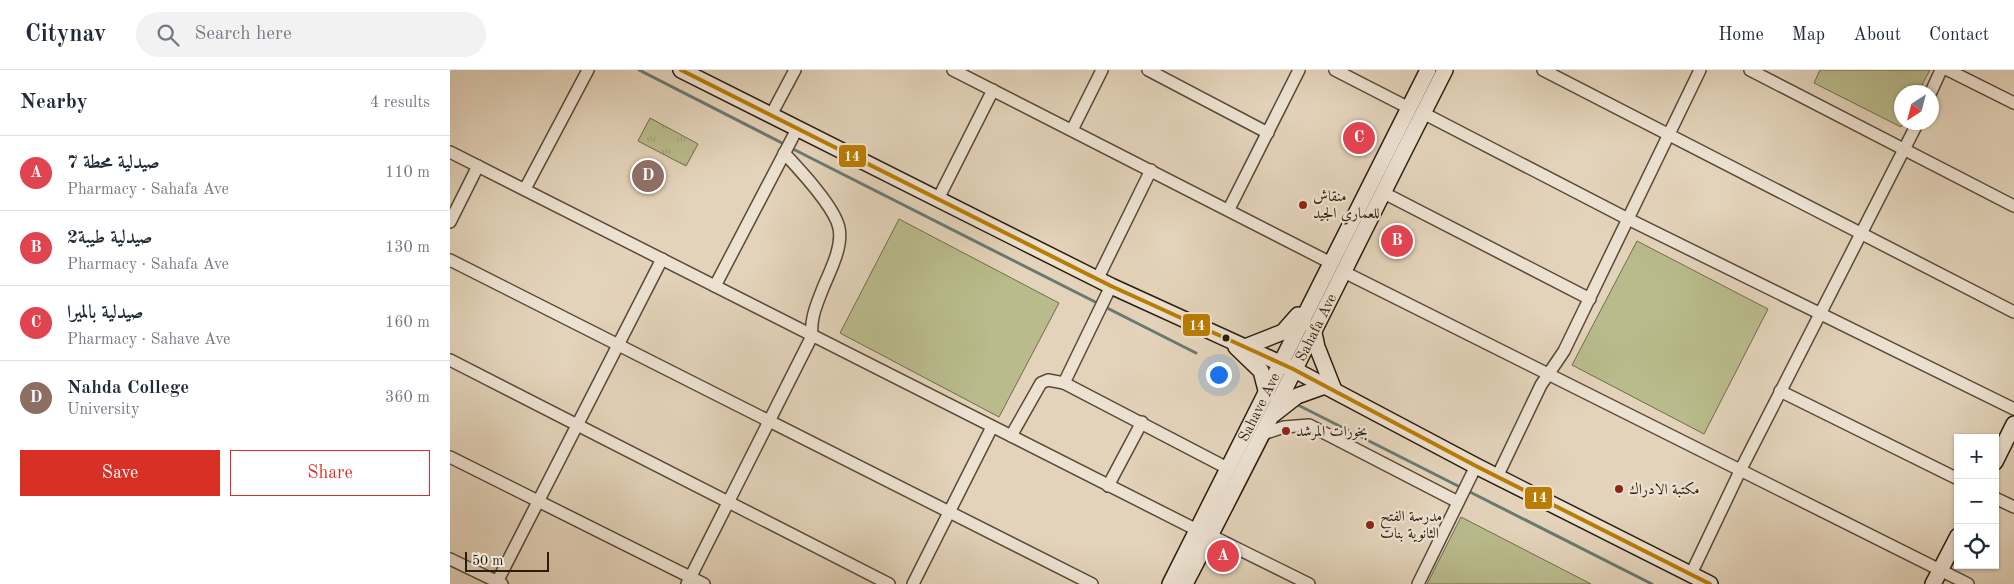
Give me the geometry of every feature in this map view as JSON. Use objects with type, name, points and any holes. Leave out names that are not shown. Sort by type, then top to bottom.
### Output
[{"type":"main road","points":[[681,70],[1097,280],[1196,327],[1287,366],[1497,477],[1710,584]]},
{"type":"main road","name":"Sahave Ave","points":[[1170,584],[1204,532],[1229,469],[1267,394],[1287,366],[1321,281],[1337,267],[1416,110],[1428,70]]},
{"type":"main road","name":"Sahafa Ave","points":[[1185,584],[1204,532],[1263,434],[1271,416],[1287,366],[1314,328],[1337,267],[1382,192],[1416,110],[1445,70]]},
{"type":"main road","points":[[1246,347],[1290,327],[1311,292],[1321,281]]},
{"type":"main road","points":[[1314,328],[1317,347],[1330,388]]},
{"type":"main road","points":[[1225,338],[1261,371],[1267,394]]},
{"type":"main road","points":[[1271,416],[1297,396],[1330,388]]},
{"type":"main road","points":[[1999,454],[2014,424]]},
{"type":"main road","points":[[1933,584],[1954,544]]},
{"type":"street","points":[[525,189],[588,70]]},
{"type":"street","points":[[771,115],[795,70]]},
{"type":"street","points":[[953,70],[1229,209],[1337,267],[1968,584]]},
{"type":"street","points":[[1072,130],[1102,70]]},
{"type":"street","points":[[1148,70],[1268,133]]},
{"type":"street","points":[[1229,209],[1299,70]]},
{"type":"street","points":[[1335,70],[1820,315],[2014,409]]},
{"type":"street","points":[[1543,70],[2014,312]]},
{"type":"street","points":[[1497,477],[1548,373],[1564,351],[1590,299],[1700,70]]},
{"type":"street","points":[[1750,70],[2014,206]]},
{"type":"street","points":[[1934,85],[1941,70]]},
{"type":"street","points":[[1948,70],[2014,103]]},
{"type":"street","points":[[938,199],[994,90]]},
{"type":"street","points":[[715,286],[797,129]]},
{"type":"street","points":[[1691,574],[1780,391],[1914,130]]},
{"type":"street","points":[[450,152],[1108,486],[1309,584]]},
{"type":"street","points":[[689,581],[812,336],[812,319],[835,255],[839,228],[835,217],[784,153]]},
{"type":"street","points":[[450,222],[478,166]]},
{"type":"street","points":[[1097,280],[1151,170]]},
{"type":"street","points":[[1382,192],[1590,299]]},
{"type":"street","points":[[450,559],[498,583],[662,259]]},
{"type":"street","points":[[450,260],[1092,584]]},
{"type":"street","points":[[1064,384],[1111,286]]},
{"type":"street","points":[[450,360],[889,584]]},
{"type":"street","points":[[1011,436],[1040,383],[1048,380],[1064,384],[1142,422],[1229,469]]},
{"type":"street","points":[[1780,391],[1954,477]]},
{"type":"street","points":[[1108,486],[1142,422]]},
{"type":"street","points":[[1244,440],[1284,427],[1309,425],[1458,502]]},
{"type":"street","points":[[913,584],[992,427]]},
{"type":"street","points":[[450,457],[539,500],[689,581],[704,584]]},
{"type":"street","points":[[1418,584],[1476,466]]},
{"type":"street","points":[[1999,500],[2014,507]]},
{"type":"green space","points":[[1820,70],[1930,70],[1922,85],[1894,85],[1894,123],[1814,83]]},
{"type":"green space","points":[[650,118],[698,144],[686,166],[638,141]]},
{"type":"green space","points":[[899,219],[1059,303],[999,417],[840,333]]},
{"type":"green space","points":[[1637,241],[1768,309],[1704,434],[1572,365]]},
{"type":"green space","points":[[1461,517],[1591,584],[1427,584]]},
{"type":"waterway","points":[[639,70],[786,145]]},
{"type":"waterway","points":[[791,148],[1196,353]]},
{"type":"waterway","points":[[1296,404],[1462,488]]},
{"type":"waterway","points":[[1468,491],[1652,584]]},
{"type":"transit line","name":"14","points":[[681,70],[1111,286],[1293,369],[1476,466],[1710,584]]},
{"type":"place","name":"صيدلية بالميرا","points":[[1359,138]]},
{"type":"place","name":"Nahda College","points":[[648,176]]},
{"type":"place","name":"منقاش للعماري الجيد","points":[[1303,205]]},
{"type":"place","name":"صيدلية طيبة2","points":[[1397,241]]},
{"type":"place","name":"بخورات المرشد","points":[[1286,431]]},
{"type":"place","name":"مكتبة الادراك","points":[[1619,489]]},
{"type":"place","name":"مدرسة الفتح الثانوية بنات","points":[[1370,525]]},
{"type":"place","name":"صيدلية محطة 7","points":[[1223,556]]}]
